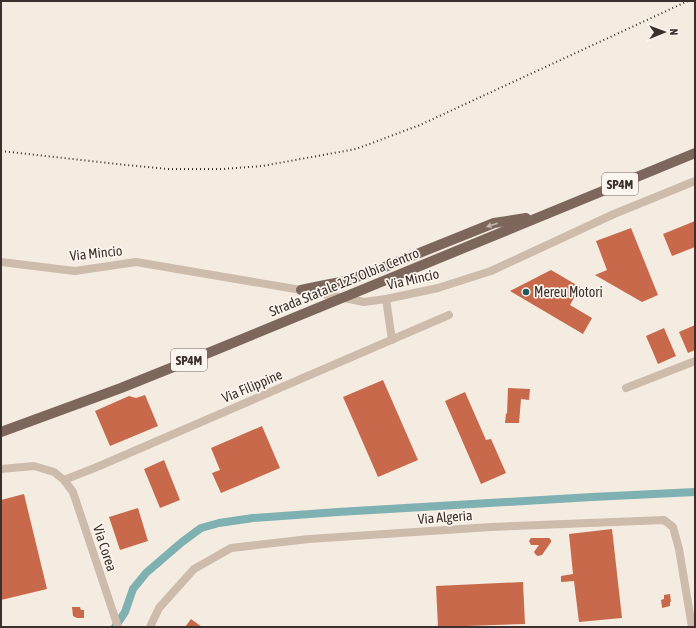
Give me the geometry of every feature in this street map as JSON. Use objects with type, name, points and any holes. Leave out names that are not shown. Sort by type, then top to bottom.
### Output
[{"type":"main road","name":"Strada Statale 125 Olbia Centro","points":[[1,432],[121,388],[376,285],[695,153]]},
{"type":"main road","points":[[301,290],[346,281],[494,223],[544,215]]},
{"type":"street","name":"Via Mincio","points":[[1,262],[75,271],[136,262],[364,302],[438,288],[491,271],[614,214],[695,181]]},
{"type":"street","points":[[386,299],[392,340]]},
{"type":"street","name":"Via Filippine","points":[[64,480],[392,340],[449,314]]},
{"type":"street","points":[[626,388],[695,361]]},
{"type":"street","points":[[1,469],[34,466],[54,472],[64,480]]},
{"type":"street","name":"Via Corea","points":[[64,480],[73,492],[118,627]]},
{"type":"street","name":"Via Algeria","points":[[150,627],[159,608],[194,570],[231,548],[309,539],[484,528],[664,520],[673,527],[679,549],[692,627]]},
{"type":"building","points":[[695,221],[695,247],[672,256],[663,234]]},
{"type":"building","points":[[631,228],[658,295],[642,302],[595,275],[607,270],[596,241]]},
{"type":"building","points":[[551,270],[580,287],[570,305],[592,318],[583,334],[510,291]]},
{"type":"building","points":[[695,325],[695,350],[688,353],[679,332]]},
{"type":"building","points":[[664,328],[676,356],[658,364],[646,336]]},
{"type":"building","points":[[383,380],[418,460],[378,477],[343,397]]},
{"type":"building","points":[[508,388],[530,389],[529,400],[521,399],[519,423],[505,423],[506,413],[507,414]]},
{"type":"building","points":[[465,392],[486,440],[491,439],[506,473],[481,484],[445,401]]},
{"type":"building","points":[[145,395],[158,426],[110,446],[95,411],[129,396],[136,398]]},
{"type":"building","points":[[262,426],[280,468],[221,493],[212,473],[220,470],[211,448]]},
{"type":"building","points":[[164,460],[180,500],[160,508],[144,469]]},
{"type":"building","points":[[24,494],[47,589],[1,600],[1,500]]},
{"type":"building","points":[[138,508],[148,541],[120,550],[109,517]]},
{"type":"building","points":[[612,529],[622,618],[579,622],[574,581],[561,582],[561,576],[573,574],[569,534]]},
{"type":"building","points":[[531,538],[549,538],[551,542],[542,555],[538,556],[534,552],[539,545],[531,545],[529,541]]},
{"type":"building","points":[[523,582],[525,624],[438,627],[436,586]]},
{"type":"building","points":[[670,594],[670,606],[662,608],[661,600],[664,599],[664,595]]},
{"type":"building","points":[[72,607],[80,607],[81,610],[84,610],[84,618],[77,618],[73,616]]},
{"type":"building","points":[[191,619],[202,627],[185,627]]},
{"type":"waterway","points":[[115,627],[125,612],[133,589],[146,573],[201,528],[219,523],[253,518],[338,512],[695,492]]},
{"type":"railway","points":[[1,151],[168,169],[223,169],[262,166],[356,149],[420,125],[688,1]]},
{"type":"place","name":"Mereu Motori","points":[[526,292]]}]
